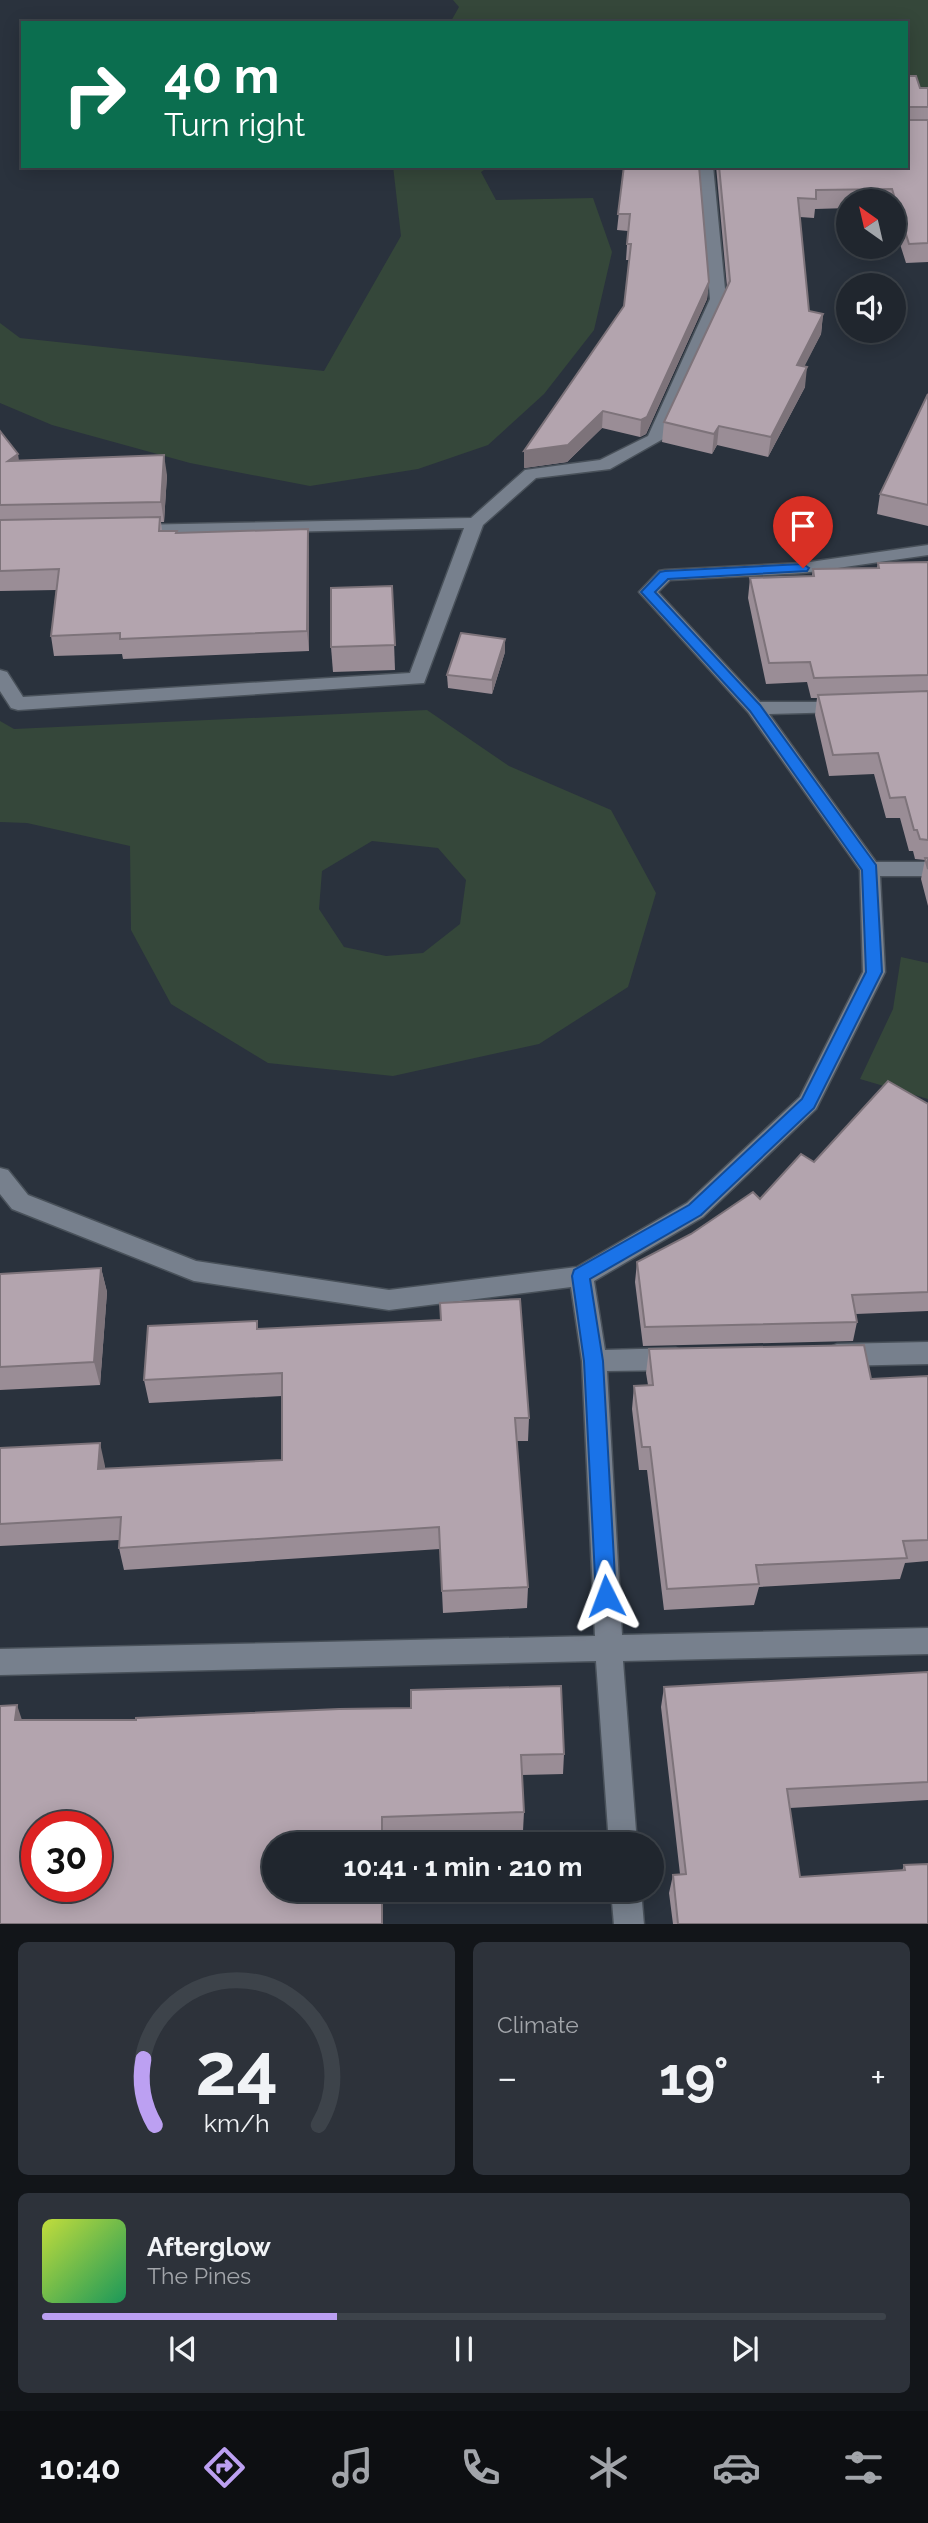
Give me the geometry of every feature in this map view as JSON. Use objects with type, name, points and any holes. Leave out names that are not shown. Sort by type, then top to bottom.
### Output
[{"type":"street","points":[[0,676],[18,704],[417,679],[475,523],[531,474],[604,465],[655,439],[718,299],[706,168]]},
{"type":"street","points":[[112,531],[475,523]]},
{"type":"street","points":[[0,1177],[20,1202],[194,1272],[389,1300],[581,1276],[695,1210],[808,1103],[874,972],[870,869],[755,708],[648,592],[665,575],[803,568],[928,550]]},
{"type":"street","points":[[755,708],[861,705]]},
{"type":"street","points":[[870,869],[928,869]]},
{"type":"street","points":[[581,1276],[594,1361],[609,1648],[622,1832]]},
{"type":"street","points":[[817,1356],[928,1353]]},
{"type":"street","points":[[594,1361],[705,1359]]},
{"type":"street","points":[[0,1662],[928,1641]]},
{"type":"street","points":[[627,1902],[629,1924]]},
{"type":"green space","points":[[453,0],[928,0],[928,87],[908,87],[908,21],[451,21],[459,7]]},
{"type":"green space","points":[[393,168],[487,168],[481,172],[496,200],[593,198],[612,252],[594,330],[544,394],[488,445],[418,469],[310,486],[190,463],[52,425],[0,403],[0,323],[20,338],[324,371],[401,236]]},
{"type":"green space","points":[[427,710],[509,766],[611,810],[656,893],[628,987],[539,1044],[393,1076],[268,1063],[171,1004],[131,930],[130,846],[27,823],[0,822],[0,721],[14,729]],"holes":[[[372,841],[438,848],[466,880],[460,924],[423,953],[386,956],[344,947],[319,909],[322,871]]]},
{"type":"green space","points":[[901,957],[928,963],[928,1099],[860,1079],[893,1009]]},
{"type":"building","points":[[908,76],[916,76],[920,88],[928,88],[928,107],[909,107],[908,110]]},
{"type":"building","points":[[908,119],[928,120],[928,243],[909,244],[906,234],[906,189],[816,190],[816,199],[798,198],[809,311],[823,314],[797,365],[807,367],[771,437],[719,426],[714,434],[664,422],[730,281],[719,168],[908,168]]},
{"type":"building","points":[[624,168],[699,168],[709,282],[647,417],[641,420],[603,411],[568,445],[524,451],[624,306],[631,244],[627,244],[630,214],[618,214]]},
{"type":"building","points":[[928,394],[928,505],[880,494]]},
{"type":"building","points":[[0,431],[18,454],[8,461],[164,455],[161,502],[0,505]]},
{"type":"building","points":[[160,517],[159,531],[177,531],[176,533],[308,529],[307,631],[120,639],[120,633],[51,636],[59,569],[0,571],[0,520]]},
{"type":"building","points":[[928,562],[928,675],[814,678],[810,662],[769,663],[750,578],[814,576],[813,569],[879,568],[878,563]]},
{"type":"building","points":[[392,586],[395,645],[331,647],[331,588]]},
{"type":"building","points":[[461,633],[505,639],[492,680],[447,675]]},
{"type":"building","points":[[928,691],[928,840],[920,839],[917,830],[914,830],[905,797],[890,798],[878,753],[833,755],[818,695]]},
{"type":"building","points":[[888,1081],[928,1104],[928,1292],[852,1295],[857,1322],[645,1327],[637,1262],[691,1234],[753,1192],[760,1199],[801,1154],[814,1162]]},
{"type":"building","points":[[101,1268],[94,1362],[0,1367],[0,1274]]},
{"type":"building","points":[[520,1299],[529,1418],[515,1418],[528,1587],[442,1591],[439,1527],[119,1548],[121,1517],[0,1524],[0,1448],[100,1443],[98,1469],[282,1460],[282,1373],[144,1380],[148,1326],[257,1321],[257,1329],[441,1320],[440,1303]]},
{"type":"building","points":[[864,1345],[871,1379],[928,1376],[928,1540],[903,1541],[907,1558],[756,1565],[759,1584],[667,1589],[650,1447],[642,1447],[634,1386],[653,1385],[649,1349]]},
{"type":"building","points":[[928,1672],[928,1782],[787,1789],[800,1877],[905,1870],[904,1865],[928,1864],[928,1924],[678,1924],[673,1875],[686,1874],[664,1687]]},
{"type":"building","points":[[561,1686],[564,1754],[521,1755],[524,1812],[382,1817],[382,1832],[262,1832],[262,1902],[382,1902],[382,1924],[0,1924],[0,1706],[17,1705],[15,1720],[136,1720],[339,1709],[411,1708],[411,1690]]},
{"type":"route","points":[[606,1596],[594,1361],[581,1276],[695,1210],[808,1103],[874,972],[870,869],[755,708],[648,592],[665,575],[803,568]]}]
